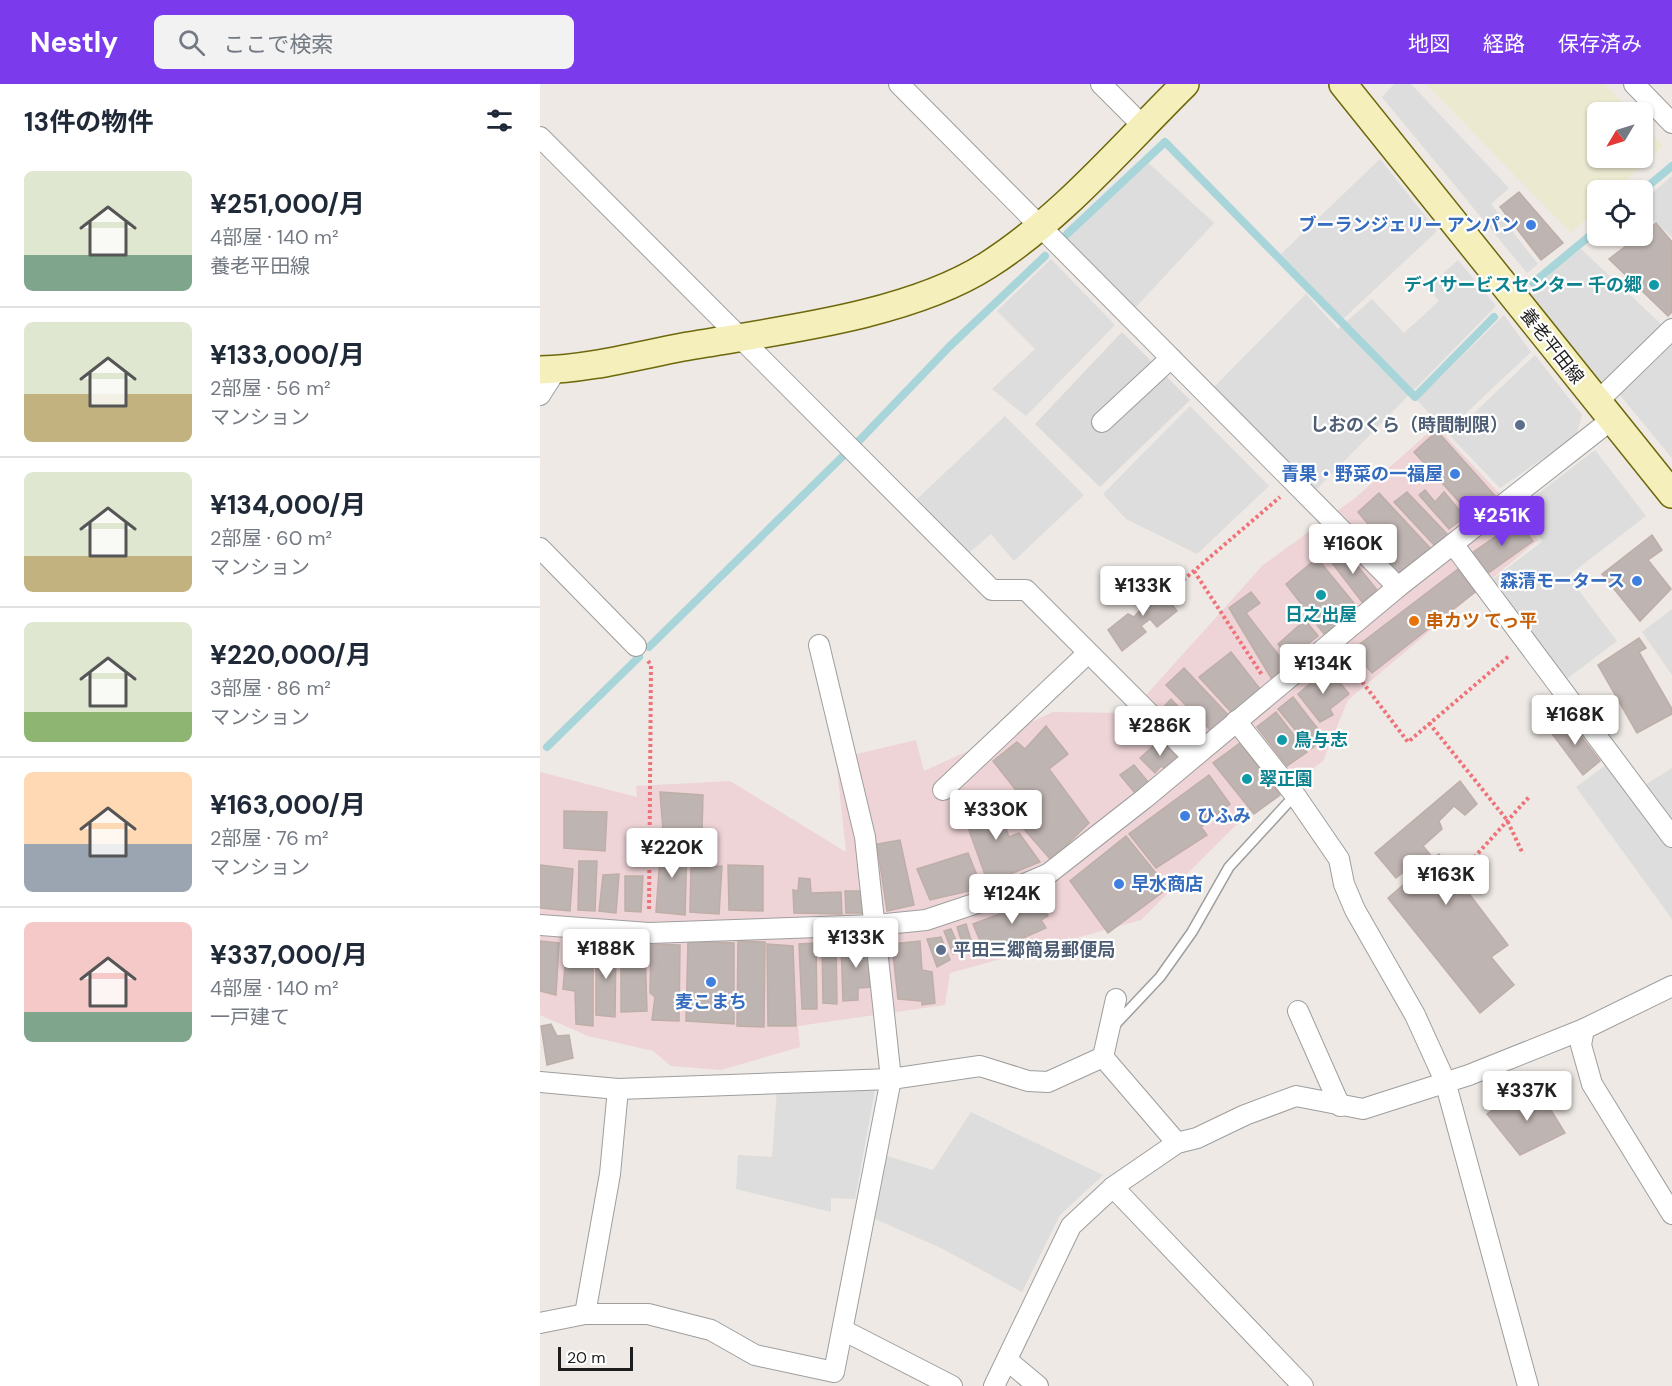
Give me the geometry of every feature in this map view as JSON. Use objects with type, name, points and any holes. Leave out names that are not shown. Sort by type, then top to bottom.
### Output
[{"type":"street","points":[[899,84],[1398,587]]},
{"type":"street","points":[[1101,84],[1143,126]]},
{"type":"street","points":[[540,395],[548,370],[738,338],[857,314],[921,298],[986,266],[1042,227],[1185,84]]},
{"type":"street","name":"養老平田線","points":[[1343,84],[1672,494]]},
{"type":"street","points":[[1634,84],[1672,123]]},
{"type":"street","points":[[540,137],[992,591],[1026,590],[1193,757]]},
{"type":"street","points":[[540,925],[649,933],[876,925],[926,920],[988,899],[1048,874],[1453,544],[1604,411],[1672,329]]},
{"type":"street","points":[[1102,422],[1171,358]]},
{"type":"street","points":[[1453,544],[1672,837]]},
{"type":"street","points":[[540,548],[636,646]]},
{"type":"street","points":[[540,1323],[585,1314],[648,1314],[711,1330],[755,1355],[834,1372],[891,1079],[865,837],[819,645]]},
{"type":"street","points":[[943,790],[1088,652]]},
{"type":"street","points":[[1236,720],[1295,795],[1339,859],[1344,884],[1354,910],[1415,1015],[1445,1081],[1528,1386]]},
{"type":"street","points":[[994,1386],[1071,1226],[1113,1187],[1177,1143],[1197,1138],[1245,1115],[1296,1096],[1363,1109],[1468,1075],[1584,1029],[1672,986]]},
{"type":"street","points":[[1116,999],[1106,1034],[1103,1057],[1177,1143]]},
{"type":"street","points":[[1298,1011],[1340,1106]]},
{"type":"street","points":[[1584,1029],[1581,1045],[1592,1084],[1672,1214]]},
{"type":"street","points":[[540,1082],[618,1089],[891,1079],[980,1066],[1028,1081],[1048,1082],[1103,1057]]},
{"type":"street","points":[[585,1314],[610,1174],[618,1089]]},
{"type":"street","points":[[1113,1187],[1303,1386]]},
{"type":"street","points":[[843,1330],[952,1386]]},
{"type":"street","points":[[1007,1360],[1038,1386]]},
{"type":"lane","points":[[1106,1034],[1160,977],[1192,932],[1229,867],[1295,795]]},
{"type":"path","points":[[1174,588],[1295,484]]},
{"type":"path","points":[[1194,572],[1272,691]]},
{"type":"path","points":[[1332,642],[1408,742],[1525,641]]},
{"type":"path","points":[[636,646],[651,665],[649,933]]},
{"type":"path","points":[[1430,723],[1507,820],[1523,854]]},
{"type":"path","points":[[1470,862],[1529,797]]},
{"type":"shaded area","points":[[1394,84],[1411,84],[1509,188],[1491,204],[1538,264],[1527,273],[1382,97]]},
{"type":"shaded area","points":[[1426,84],[1604,84],[1622,102],[1587,102],[1587,168],[1640,168],[1627,180],[1587,180],[1587,218],[1571,233]]},
{"type":"shaded area","points":[[1653,135],[1663,146],[1653,155]]},
{"type":"shaded area","points":[[1143,158],[1214,223],[1135,308],[1065,238]]},
{"type":"shaded area","points":[[1380,159],[1437,231],[1343,319],[1281,254]]},
{"type":"shaded area","points":[[1672,176],[1672,237],[1653,220],[1653,192]]},
{"type":"shaded area","points":[[1581,249],[1662,325],[1603,383],[1527,293]]},
{"type":"shaded area","points":[[1051,259],[1115,325],[1026,416],[992,389],[1035,349],[997,311]]},
{"type":"shaded area","points":[[1458,260],[1496,306],[1314,492],[1212,389],[1306,294],[1338,329],[1372,299],[1404,333],[1439,301],[1428,287]]},
{"type":"shaded area","points":[[1504,315],[1531,352],[1446,432],[1417,400]]},
{"type":"shaded area","points":[[1122,332],[1190,400],[1100,487],[1035,424]]},
{"type":"shaded area","points":[[1672,341],[1672,458],[1619,394]]},
{"type":"shaded area","name":"しおのくら（時間制限）","points":[[1535,355],[1582,415],[1576,436],[1500,488],[1450,436]]},
{"type":"shaded area","points":[[1190,406],[1269,486],[1197,554],[1126,519],[1103,494]]},
{"type":"shaded area","points":[[1005,416],[1084,495],[1014,561],[991,534],[969,553],[917,499]]},
{"type":"shaded area","points":[[1436,426],[1499,493],[1538,540],[1348,700],[1323,761],[1234,827],[1141,920],[950,973],[945,1005],[798,1026],[800,1047],[721,1070],[671,1066],[653,1051],[588,1036],[540,1015],[540,772],[637,797],[636,786],[730,781],[846,852],[836,759],[916,740],[924,771],[1053,712],[1130,713],[1263,565],[1355,498]]},
{"type":"shaded area","points":[[1595,450],[1646,516],[1568,576],[1617,641],[1556,687],[1481,588],[1543,541],[1518,509]]},
{"type":"shaded area","points":[[1672,609],[1672,675],[1642,632]]},
{"type":"shaded area","points":[[1610,762],[1672,848],[1672,919],[1576,787]]},
{"type":"shaded area","points":[[1672,768],[1672,833],[1640,788]]},
{"type":"shaded area","points":[[777,1089],[875,1090],[855,1199],[831,1198],[831,1212],[736,1189],[738,1155],[772,1157]]},
{"type":"shaded area","points":[[971,1112],[1103,1175],[1060,1215],[1022,1292],[943,1249],[875,1219],[887,1156],[933,1170]]},
{"type":"building","name":"ブーランジェリー アンパン","points":[[1519,192],[1563,243],[1541,260],[1500,207]]},
{"type":"building","name":"デイサービスセンター 千の郷","points":[[1656,223],[1672,242],[1672,312],[1668,316],[1609,259],[1626,246],[1653,246],[1653,225]]},
{"type":"building","name":"青果・野菜の一福屋","points":[[1437,431],[1496,497],[1472,516],[1414,452]]},
{"type":"building","points":[[1425,490],[1435,502],[1444,492],[1465,517],[1449,529],[1419,495]]},
{"type":"building","points":[[1407,492],[1448,535],[1435,546],[1394,502]]},
{"type":"building","points":[[1379,493],[1430,548],[1396,576],[1359,532],[1368,524],[1358,512]]},
{"type":"building","points":[[1518,521],[1533,541],[1487,574],[1472,553]]},
{"type":"building","name":"森清モータース","points":[[1652,535],[1662,550],[1648,560],[1671,589],[1640,621],[1602,574]]},
{"type":"building","points":[[1343,548],[1377,590],[1362,602],[1329,559]]},
{"type":"building","name":"日之出屋","points":[[1317,558],[1357,607],[1324,634],[1286,584]]},
{"type":"building","name":"串カツ てっ平","points":[[1458,569],[1475,592],[1372,673],[1352,650]]},
{"type":"building","points":[[1155,583],[1177,611],[1157,627],[1150,619],[1141,626],[1146,632],[1122,651],[1108,630],[1128,614],[1134,617],[1142,608],[1135,598]]},
{"type":"building","points":[[1251,592],[1260,603],[1246,613],[1287,666],[1271,678],[1229,608]]},
{"type":"building","points":[[1305,620],[1318,636],[1289,659],[1278,644]]},
{"type":"building","points":[[1639,638],[1646,648],[1639,652],[1672,709],[1672,714],[1637,733],[1598,665]]},
{"type":"building","points":[[1231,652],[1260,689],[1232,713],[1199,677]]},
{"type":"building","points":[[1184,668],[1229,716],[1211,731],[1166,685]]},
{"type":"building","points":[[1328,668],[1349,694],[1330,709],[1333,715],[1320,722],[1298,694]]},
{"type":"building","points":[[1293,697],[1325,738],[1311,749],[1278,709]]},
{"type":"building","points":[[1171,699],[1204,733],[1189,747],[1157,714]]},
{"type":"building","name":"鳥与志","points":[[1276,712],[1307,752],[1287,766],[1257,727]]},
{"type":"building","points":[[1567,718],[1600,761],[1583,775],[1550,731]]},
{"type":"building","points":[[1046,726],[1068,754],[1049,769],[1089,823],[1051,860],[1009,812],[1023,799],[993,761],[1017,742],[1025,749]]},
{"type":"building","points":[[1161,739],[1179,760],[1167,770],[1161,766],[1155,773],[1140,758]]},
{"type":"building","name":"翠正園","points":[[1240,743],[1280,795],[1254,814],[1213,763]]},
{"type":"building","points":[[1134,765],[1149,783],[1135,793],[1120,775]]},
{"type":"building","name":"ひふみ","points":[[1209,775],[1230,804],[1201,827],[1207,835],[1156,868],[1129,834]]},
{"type":"building","points":[[1460,781],[1477,804],[1465,815],[1454,806],[1439,821],[1442,829],[1423,846],[1433,858],[1439,854],[1508,945],[1491,957],[1514,985],[1480,1013],[1388,898],[1416,874],[1411,866],[1396,878],[1375,853]]},
{"type":"building","points":[[660,792],[703,795],[702,833],[663,831]]},
{"type":"building","points":[[995,797],[1009,837],[1019,833],[1040,862],[988,883],[961,808]]},
{"type":"building","points":[[564,811],[607,812],[605,851],[564,848]]},
{"type":"building","name":"早水商店","points":[[1126,836],[1168,888],[1108,933],[1070,881]]},
{"type":"building","points":[[900,840],[914,905],[887,911],[877,844]]},
{"type":"building","points":[[661,842],[687,844],[685,915],[656,912]]},
{"type":"building","points":[[968,853],[982,888],[930,900],[917,869]]},
{"type":"building","points":[[579,861],[597,861],[595,911],[578,910]]},
{"type":"building","points":[[540,865],[573,869],[570,911],[540,908]]},
{"type":"building","points":[[728,865],[763,866],[763,911],[729,910]]},
{"type":"building","points":[[722,866],[719,914],[690,912],[691,868]]},
{"type":"building","points":[[619,874],[616,913],[599,911],[603,875]]},
{"type":"building","points":[[625,876],[643,876],[641,912],[625,911]]},
{"type":"building","points":[[799,878],[810,879],[811,893],[841,892],[842,914],[794,913],[793,890],[798,891]]},
{"type":"building","points":[[845,891],[865,891],[866,913],[846,913]]},
{"type":"building","points":[[1039,899],[1048,916],[1041,920],[1046,928],[991,952],[985,940],[980,941],[973,924]]},
{"type":"building","points":[[966,924],[973,947],[964,949],[957,927]]},
{"type":"building","points":[[951,929],[961,951],[953,954],[944,931]]},
{"type":"building","points":[[941,937],[950,960],[937,967],[927,939]]},
{"type":"building","points":[[540,941],[559,943],[556,995],[540,991]]},
{"type":"building","name":"麦こまち","points":[[688,941],[734,943],[734,1024],[686,1021]]},
{"type":"building","points":[[738,941],[765,942],[764,1027],[737,1026]]},
{"type":"building","points":[[872,941],[873,987],[858,988],[858,1000],[843,1001],[841,944]]},
{"type":"building","points":[[920,941],[922,970],[932,972],[935,1003],[922,1005],[922,1001],[898,999],[892,944]]},
{"type":"building","points":[[567,942],[593,944],[593,1026],[576,1024],[575,991],[563,989]]},
{"type":"building","points":[[822,942],[836,943],[837,1004],[823,1003]]},
{"type":"building","points":[[816,943],[817,1009],[802,1009],[799,944]]},
{"type":"building","points":[[596,944],[616,945],[615,1017],[596,1015]]},
{"type":"building","points":[[651,944],[680,945],[679,1021],[652,1020],[655,997],[650,993]]},
{"type":"building","points":[[767,944],[793,946],[796,1026],[768,1026]]},
{"type":"building","points":[[621,947],[645,948],[647,1011],[621,1012]]},
{"type":"building","points":[[551,1024],[557,1036],[569,1035],[573,1058],[547,1065],[541,1026]]},
{"type":"building","points":[[1538,1089],[1565,1133],[1520,1155],[1487,1114],[1523,1091],[1527,1099]]},
{"type":"waterway","points":[[1067,234],[1165,142],[1415,397],[1494,317]]},
{"type":"waterway","points":[[1653,182],[1672,166]]},
{"type":"waterway","points":[[1533,283],[1587,238]]},
{"type":"waterway","points":[[856,444],[950,346],[1045,256]]},
{"type":"waterway","points":[[649,647],[844,455]]},
{"type":"waterway","points":[[547,747],[639,657]]},
{"type":"place","name":"ブーランジェリー アンパン","points":[[1531,225]]},
{"type":"place","name":"デイサービスセンター 千の郷","points":[[1654,285]]},
{"type":"place","name":"しおのくら（時間制限）","points":[[1520,425]]},
{"type":"place","name":"青果・野菜の一福屋","points":[[1455,474]]},
{"type":"place","name":"森清モータース","points":[[1637,581]]},
{"type":"place","name":"日之出屋","points":[[1321,595]]},
{"type":"place","name":"串カツ てっ平","points":[[1414,621]]},
{"type":"place","name":"鳥与志","points":[[1282,740]]},
{"type":"place","name":"翠正園","points":[[1247,779]]},
{"type":"place","name":"ひふみ","points":[[1185,816]]},
{"type":"place","name":"早水商店","points":[[1119,884]]},
{"type":"place","name":"平田三郷簡易郵便局","points":[[941,950]]},
{"type":"place","name":"麦こまち","points":[[711,982]]}]
